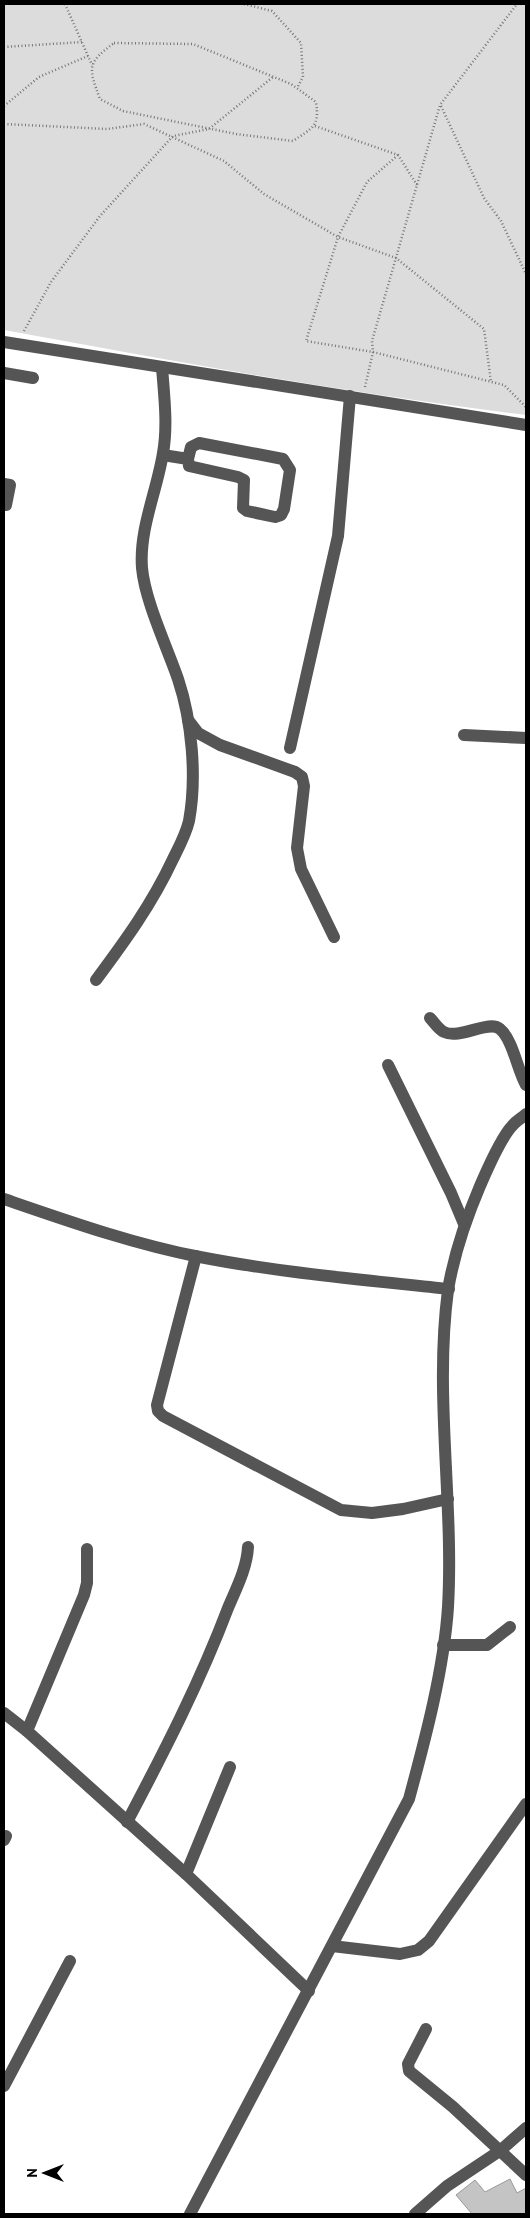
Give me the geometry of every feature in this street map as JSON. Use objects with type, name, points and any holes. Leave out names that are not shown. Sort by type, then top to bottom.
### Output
[{"type":"street","points":[[4,342],[82,356],[357,397],[526,425]]},
{"type":"street","points":[[96,980],[134,930],[153,901],[183,839],[189,821],[192,760],[188,720],[178,680],[142,570],[142,552],[146,526],[163,455],[165,414],[162,367]]},
{"type":"street","points":[[4,374],[33,378]]},
{"type":"street","points":[[290,748],[338,536],[357,397]]},
{"type":"street","points":[[199,443],[283,459],[290,470],[284,509],[281,515],[275,517],[247,511],[243,508],[242,503],[244,480],[238,476],[190,466],[188,459],[191,447],[199,443]]},
{"type":"street","points":[[163,455],[188,459]]},
{"type":"street","points":[[4,484],[10,484],[6,505],[4,505]]},
{"type":"street","points":[[188,720],[198,733],[220,745],[295,772],[302,777],[304,786],[297,848],[301,869],[334,937]]},
{"type":"street","points":[[464,735],[526,738]]},
{"type":"street","points":[[430,1018],[442,1031],[450,1034],[492,1025],[499,1028],[506,1036],[519,1073],[526,1085]]},
{"type":"street","points":[[388,1064],[451,1193],[464,1224]]},
{"type":"street","points":[[190,2214],[409,1799],[425,1740],[443,1645],[448,1607],[448,1499],[443,1354],[449,1289],[464,1224],[489,1167],[511,1126],[526,1114]]},
{"type":"street","points":[[4,1199],[85,1227],[196,1256],[312,1273],[449,1289]]},
{"type":"street","points":[[196,1256],[157,1405],[158,1411],[163,1416],[341,1510],[372,1513],[448,1499]]},
{"type":"street","points":[[128,1822],[182,1716],[213,1649],[242,1573],[248,1547]]},
{"type":"street","points":[[27,1730],[84,1595],[87,1583],[87,1549]]},
{"type":"street","points":[[443,1645],[487,1645],[510,1627]]},
{"type":"street","points":[[4,1713],[27,1730],[186,1874],[309,1991]]},
{"type":"street","points":[[186,1874],[230,1767]]},
{"type":"street","points":[[332,1946],[400,1954],[418,1950],[429,1941],[526,1804]]},
{"type":"street","points":[[4,2086],[70,1961]]},
{"type":"street","points":[[426,2029],[408,2064],[410,2071],[501,2150],[526,2175]]},
{"type":"street","points":[[415,2214],[447,2186],[501,2150],[526,2128]]},
{"type":"path","points":[[66,4],[93,67]]},
{"type":"path","points":[[244,4],[272,11],[301,43],[303,76],[296,88]]},
{"type":"path","points":[[357,397],[373,352],[372,340],[440,105],[517,4]]},
{"type":"path","points":[[4,46],[82,42]]},
{"type":"path","points":[[114,43],[192,44],[273,76],[296,88],[316,102],[318,118],[314,126],[293,141],[236,134],[123,111],[100,99],[91,75],[96,56],[114,43]]},
{"type":"path","points":[[4,106],[39,77],[88,56]]},
{"type":"path","points":[[17,344],[51,282],[90,230],[173,136],[209,129],[273,76]]},
{"type":"path","points":[[440,105],[484,198],[501,221],[526,274]]},
{"type":"path","points":[[4,124],[107,129],[144,124],[224,161],[264,194],[338,237],[396,258],[484,329],[491,382]]},
{"type":"path","points":[[314,126],[398,155],[417,185]]},
{"type":"path","points":[[398,155],[367,182],[338,237],[306,340],[373,352],[504,385],[526,407]]},
{"type":"shaded area","points":[[4,4],[526,4],[526,415],[330,387],[4,330]]},
{"type":"building","points":[[510,2179],[517,2193],[526,2188],[526,2214],[472,2214],[456,2195],[475,2180],[485,2192]]}]
